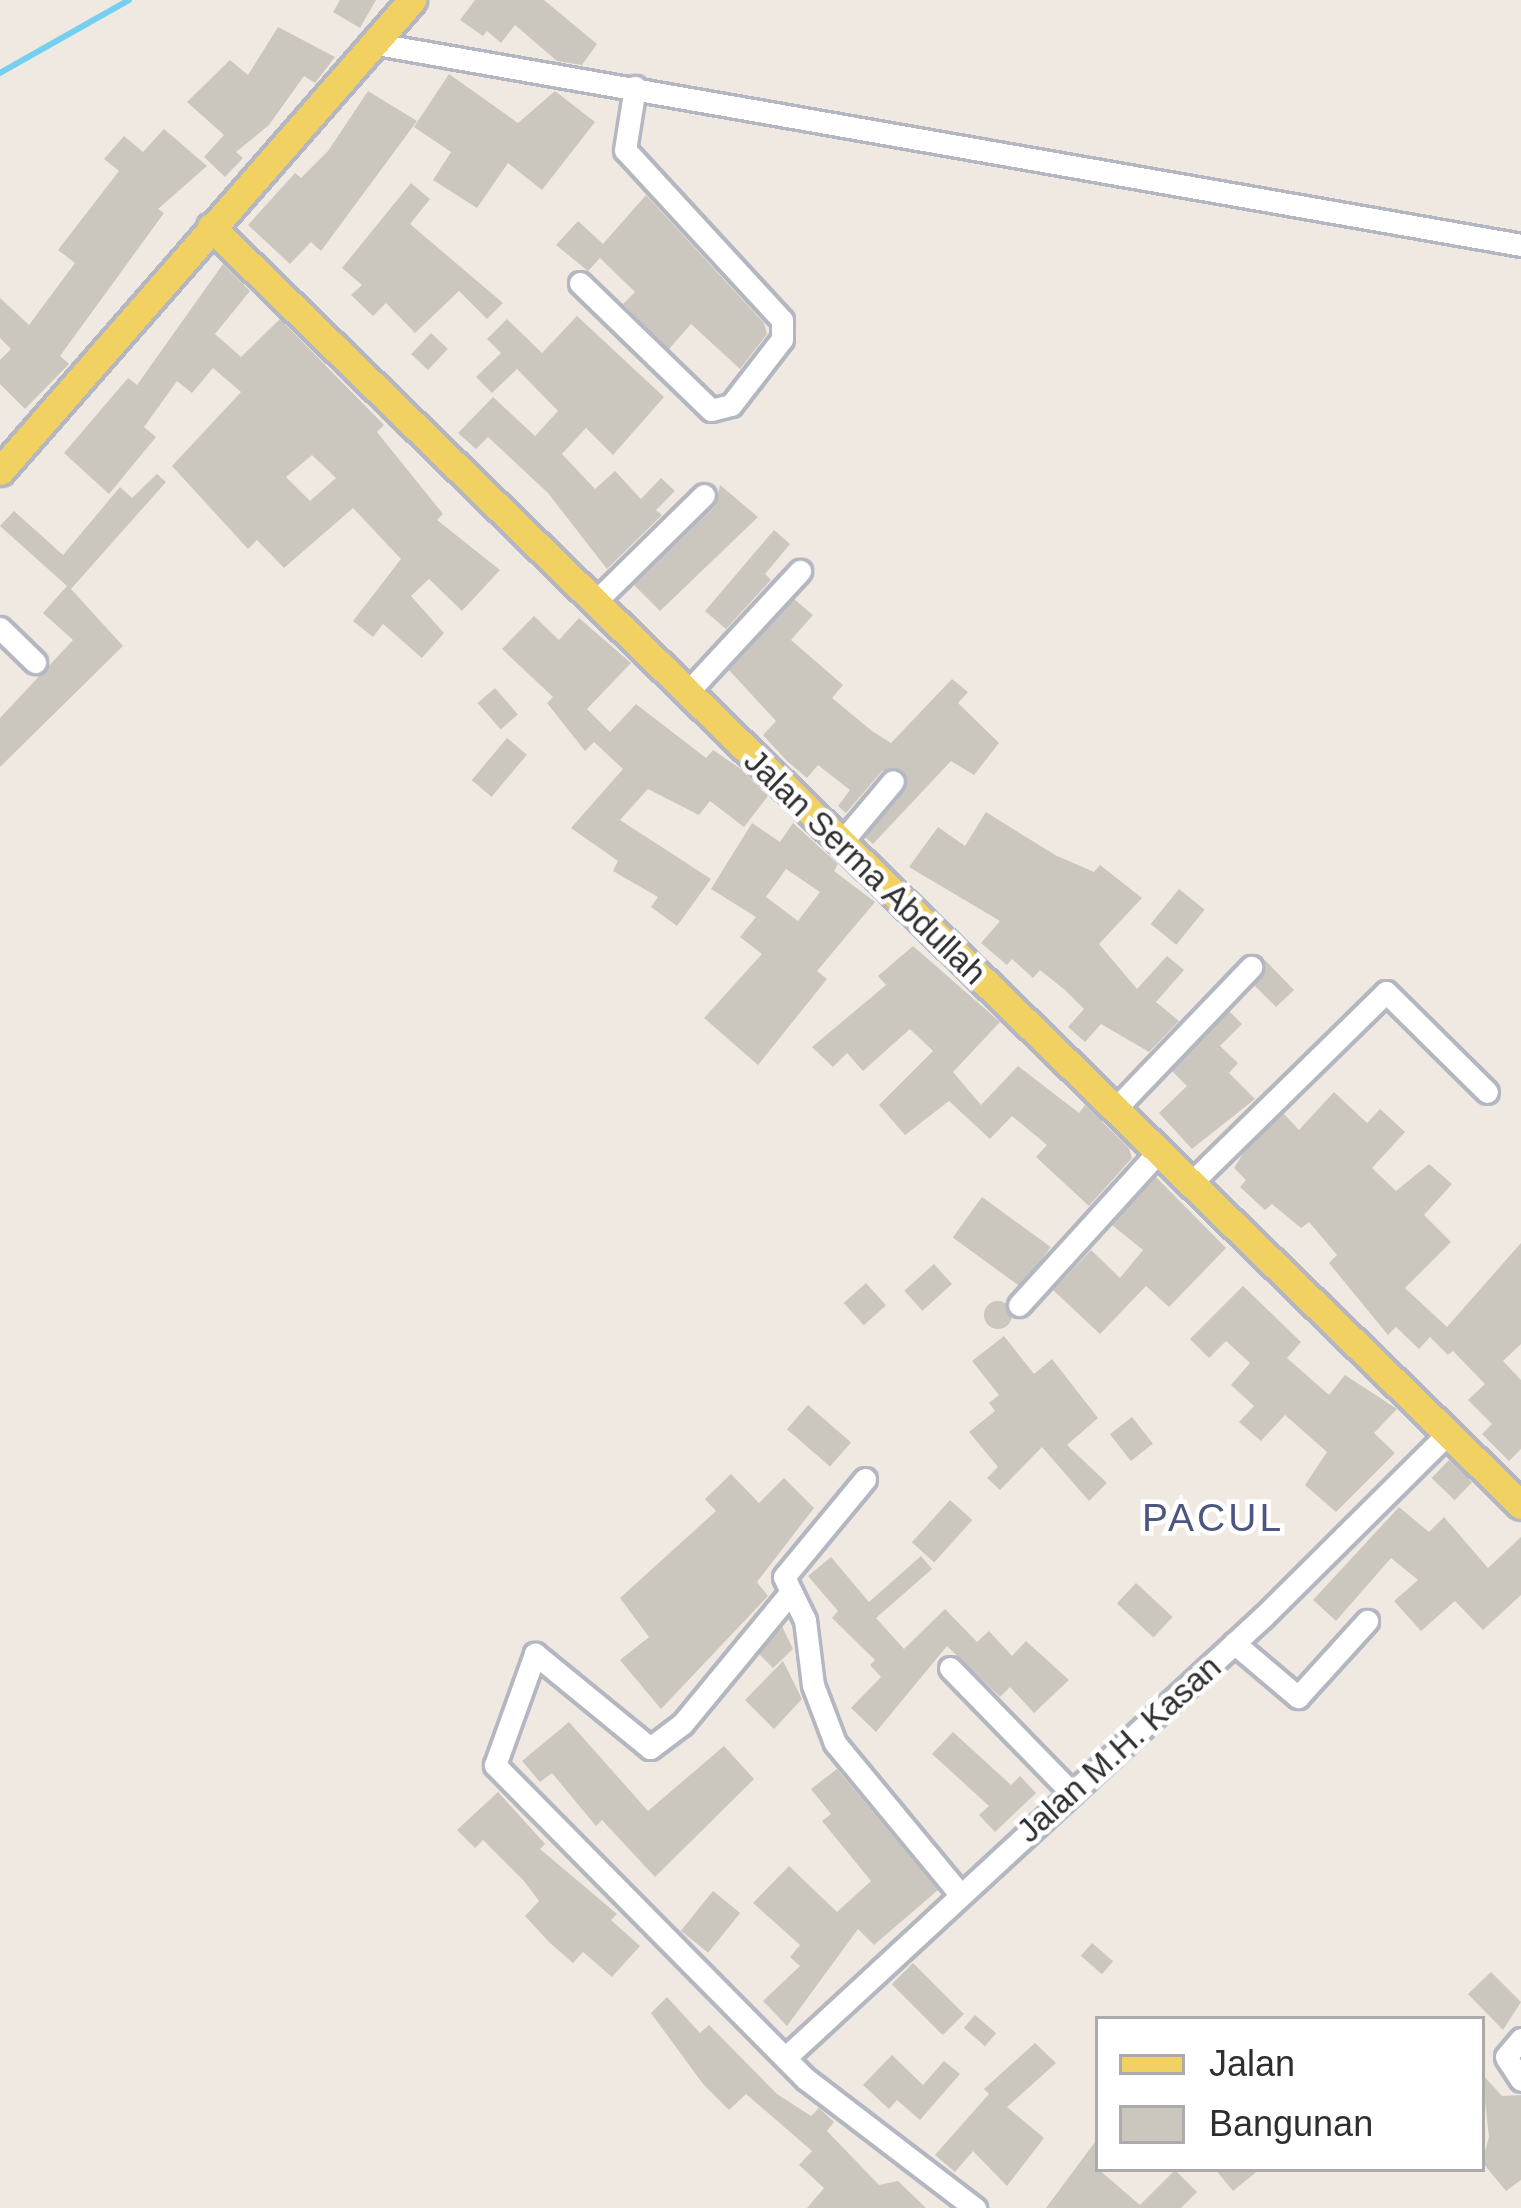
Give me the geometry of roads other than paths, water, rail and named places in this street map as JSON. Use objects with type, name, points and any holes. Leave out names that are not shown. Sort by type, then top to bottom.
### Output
[{"type":"main road","points":[[0,471],[412,0]]},
{"type":"main road","name":"Jalan Serma Abdullah","points":[[211,227],[1521,1505]]},
{"type":"street","points":[[371,43],[1521,245]]},
{"type":"street","points":[[580,283],[711,410],[731,405],[784,332],[766,303],[628,155],[624,137],[635,87]]},
{"type":"street","points":[[594,603],[704,495]]},
{"type":"street","points":[[686,694],[800,572]]},
{"type":"street","points":[[0,628],[34,662]]},
{"type":"street","points":[[840,844],[893,781]]},
{"type":"street","points":[[1115,1109],[1251,967]]},
{"type":"street","points":[[1191,1183],[1386,992],[1487,1092]]},
{"type":"street","points":[[1019,1305],[1159,1151]]},
{"type":"street","name":"Jalan M.H. Kasan","points":[[784,2058],[1234,1643],[1448,1433]]},
{"type":"street","points":[[865,1478],[786,1569],[791,1592],[836,1743],[960,1894]]},
{"type":"street","points":[[791,1592],[682,1724],[650,1748],[536,1654],[495,1765],[784,2058],[975,2208]]},
{"type":"street","points":[[1234,1643],[1298,1697],[1367,1621]]},
{"type":"street","points":[[950,1668],[1072,1793]]},
{"type":"street","points":[[1521,2039],[1506,2057],[1521,2080]]},
{"type":"waterway","points":[[0,73],[129,0]]},
{"type":"district","name":"PACUL","points":[[1213,1518]]}]
